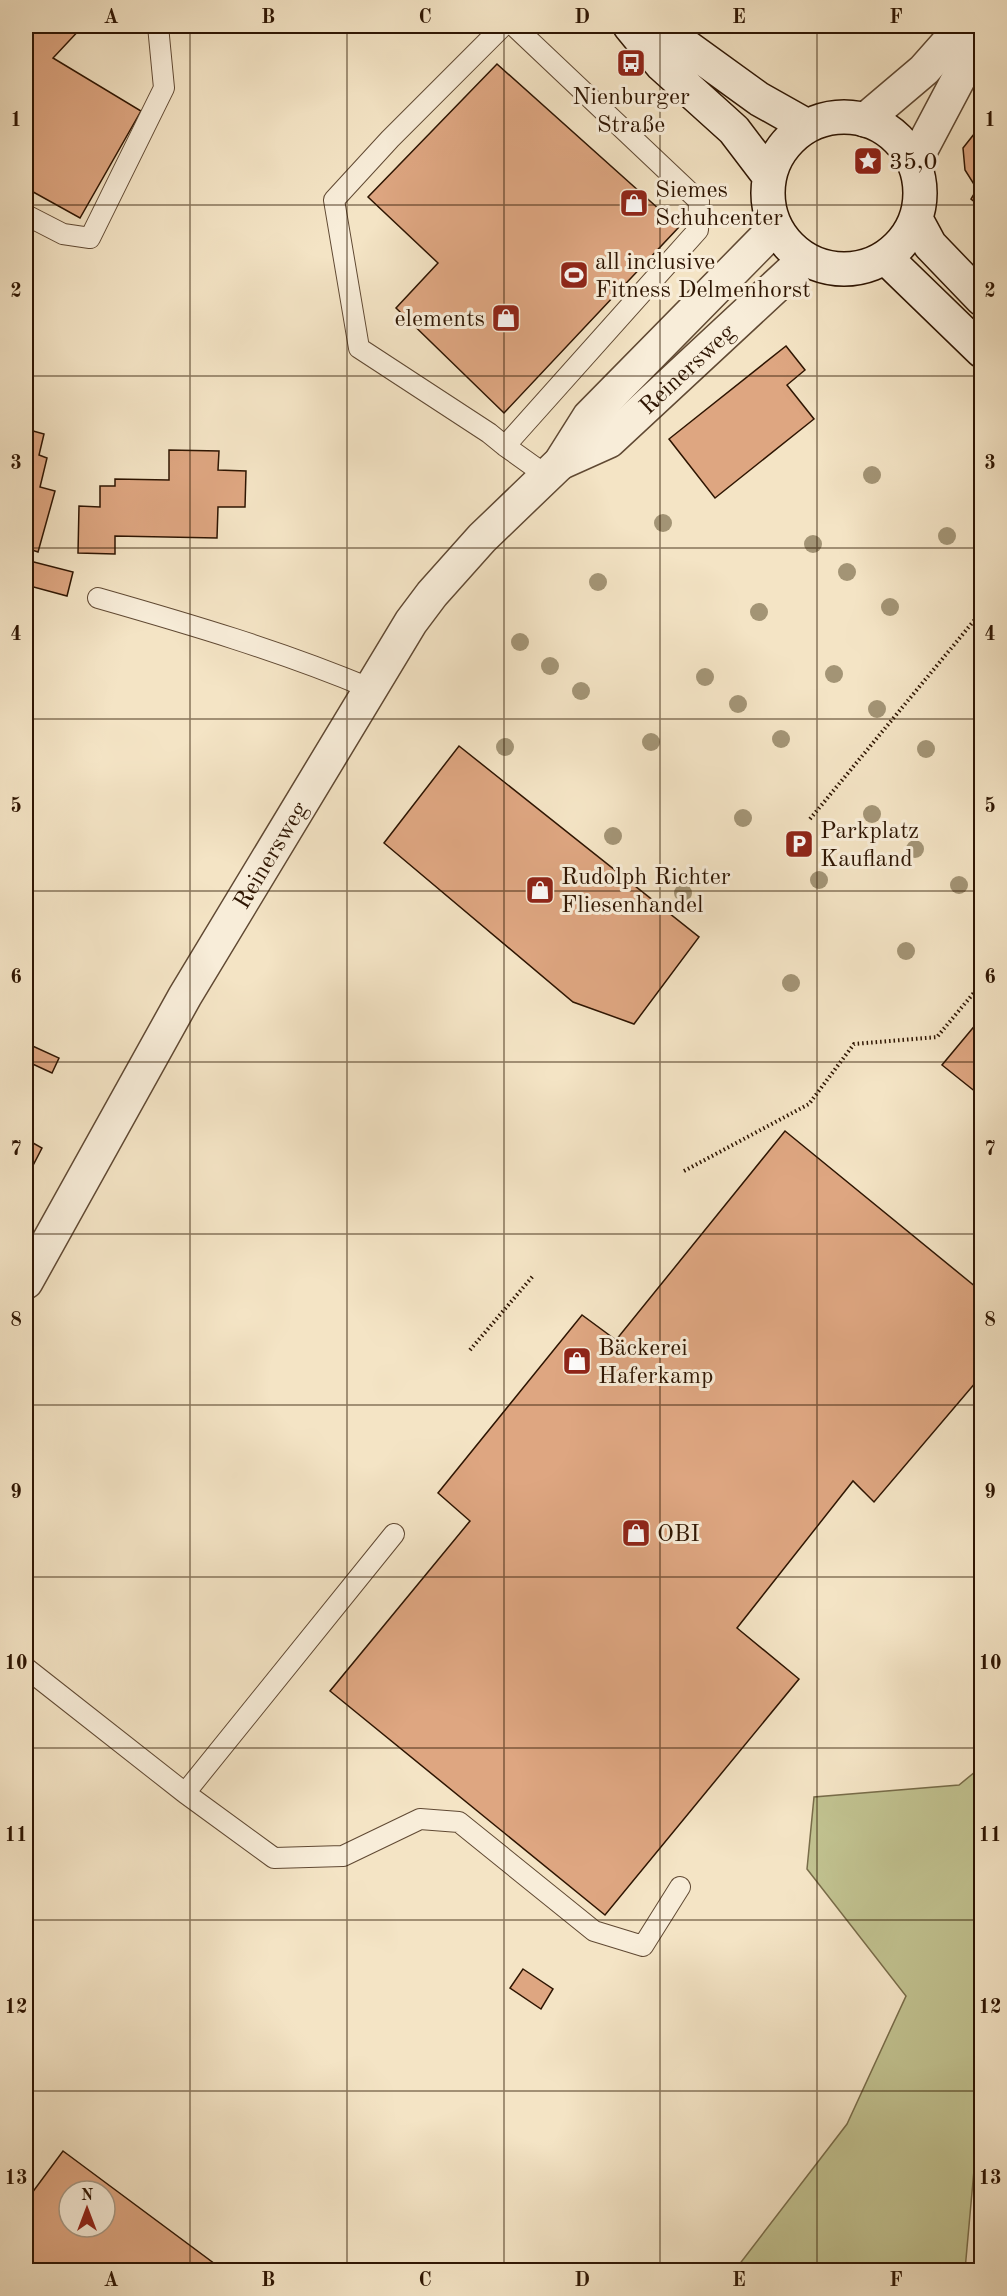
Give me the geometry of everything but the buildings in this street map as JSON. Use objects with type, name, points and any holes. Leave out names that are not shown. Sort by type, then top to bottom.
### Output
[{"type":"street","points":[[630,26],[662,65],[734,130],[768,176]]},
{"type":"street","points":[[647,26],[683,44],[759,99],[807,126]]},
{"type":"street","points":[[865,120],[924,70],[963,26]]},
{"type":"street","points":[[914,163],[979,40],[977,26]]},
{"type":"street","points":[[836,117],[865,120],[885,129],[902,144],[914,163],[920,190],[916,219],[909,234],[886,258],[866,267],[845,270],[824,268],[805,260],[775,228],[767,202],[768,176],[776,156],[789,139],[807,126],[836,117]]},
{"type":"street","points":[[916,219],[930,245],[981,298]]},
{"type":"street","name":"Reinersweg","points":[[26,1282],[185,996],[369,688],[411,622],[432,594],[482,538],[554,469],[589,417],[775,228]]},
{"type":"street","points":[[886,258],[981,351]]},
{"type":"street","name":"Reinersweg","points":[[554,469],[609,441],[805,260]]},
{"type":"lane","points":[[26,215],[63,234],[90,238],[164,88],[158,26]]},
{"type":"lane","points":[[503,26],[390,139],[334,200],[359,348],[489,433],[505,446],[554,469]]},
{"type":"lane","points":[[505,446],[699,230],[699,201],[514,26]]},
{"type":"lane","points":[[98,598],[193,625],[284,655],[369,688]]},
{"type":"lane","points":[[185,1793],[394,1534]]},
{"type":"lane","points":[[26,1668],[185,1793],[274,1858],[343,1856],[420,1818],[459,1822],[594,1931],[643,1946],[680,1887]]},
{"type":"path","points":[[810,819],[981,611]]},
{"type":"path","points":[[684,1171],[809,1104],[854,1044],[937,1037],[981,983]]},
{"type":"path","points":[[470,1350],[533,1276]]},
{"type":"green space","points":[[981,1767],[982,2138],[976,2148],[965,2270],[735,2270],[847,2124],[906,1996],[807,1869],[814,1797],[959,1785]]},
{"type":"place","name":"Nienburger Straße","points":[[631,63]]},
{"type":"place","name":"35,0","points":[[868,161]]},
{"type":"place","name":"Siemes Schuhcenter","points":[[634,203]]},
{"type":"place","name":"all inclusive Fitness Delmenhorst","points":[[574,275]]},
{"type":"place","name":"elements","points":[[506,318]]},
{"type":"place","name":"Parkplatz Kaufland","points":[[799,844]]},
{"type":"place","name":"Rudolph Richter Fliesenhandel","points":[[540,890]]},
{"type":"place","name":"Bäckerei Haferkamp","points":[[577,1361]]},
{"type":"place","name":"OBI","points":[[636,1533]]}]
